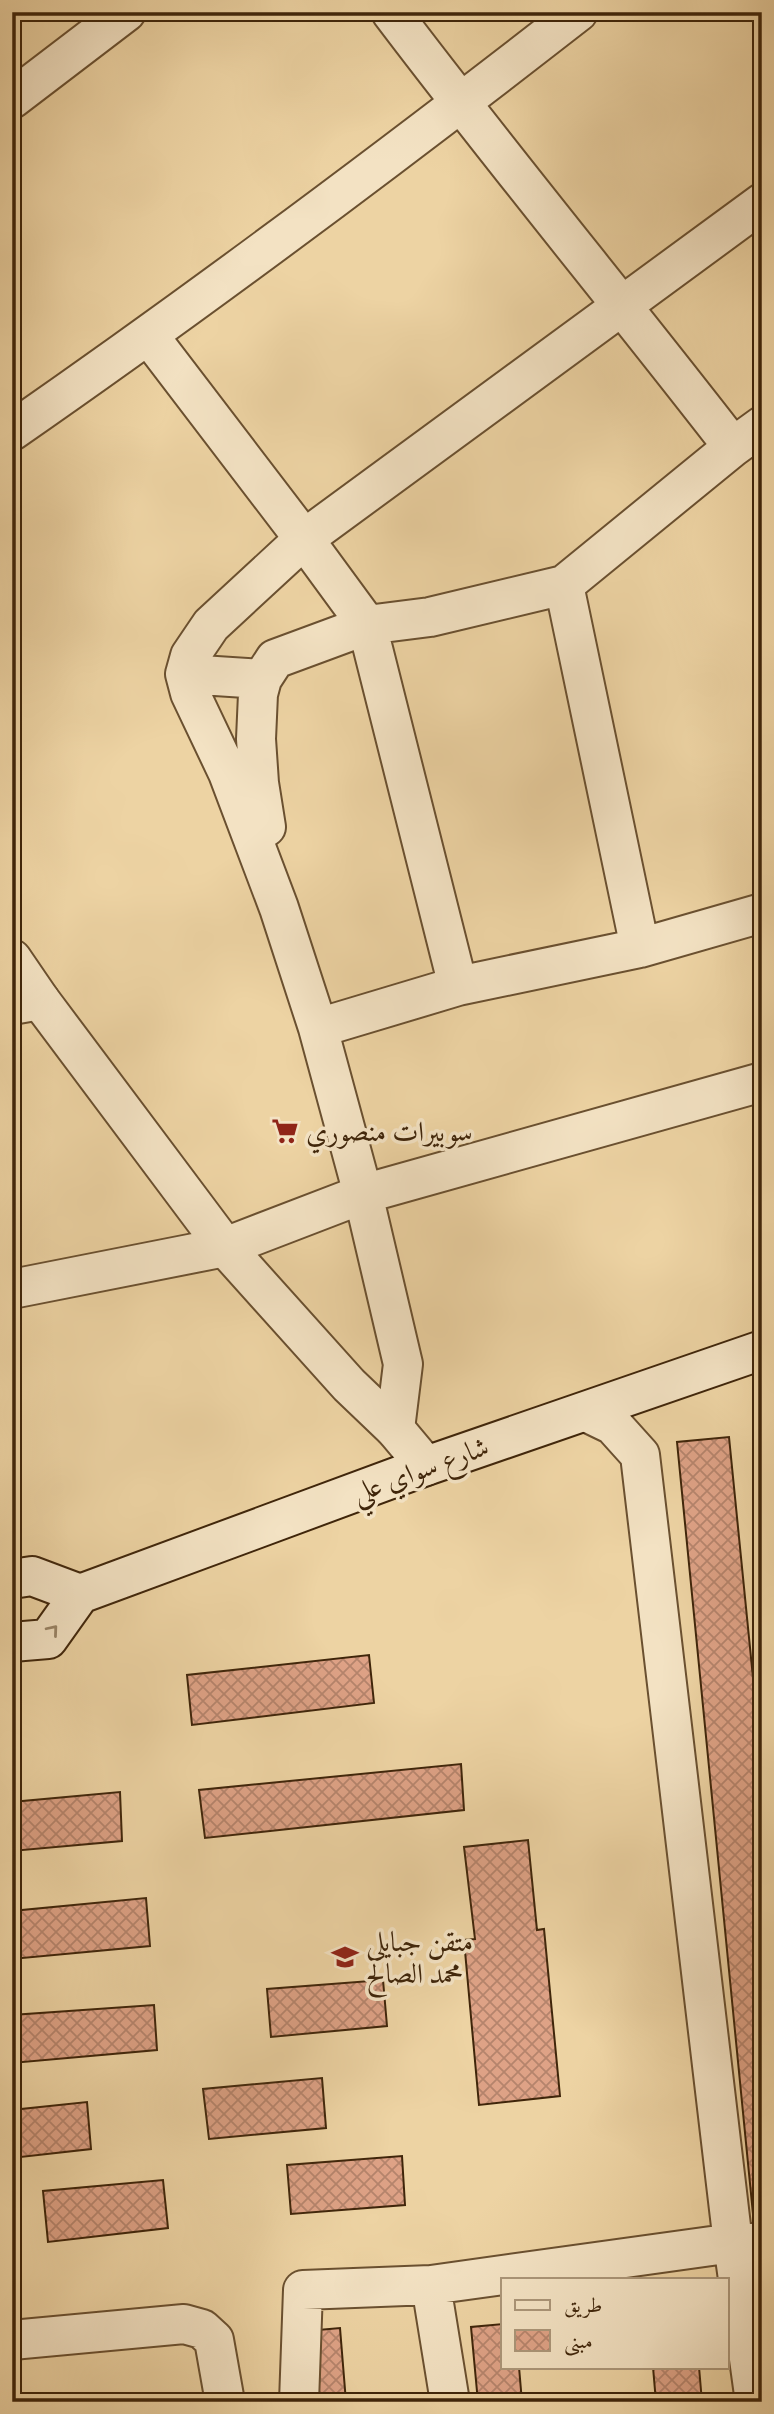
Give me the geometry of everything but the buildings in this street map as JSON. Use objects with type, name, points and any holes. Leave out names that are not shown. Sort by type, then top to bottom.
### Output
[{"type":"street","points":[[12,99],[125,12]]},
{"type":"street","points":[[279,908],[259,783],[256,738],[258,694],[262,678],[275,659],[367,625],[430,617],[564,585],[747,436],[624,305],[460,104],[391,12]]},
{"type":"street","points":[[12,431],[149,336],[460,104],[578,12]]},
{"type":"street","points":[[395,1429],[403,1364],[363,1194],[318,1028],[279,908],[228,773],[190,693],[186,674],[190,656],[211,625],[304,538],[762,204]]},
{"type":"street","points":[[149,336],[367,625],[458,986]]},
{"type":"street","points":[[564,585],[640,948]]},
{"type":"street","points":[[186,674],[262,678]]},
{"type":"street","points":[[318,1028],[458,986],[640,948],[762,913]]},
{"type":"street","points":[[12,959],[26,1002],[225,1247],[349,1385],[395,1429],[426,1466]]},
{"type":"street","points":[[12,1289],[225,1247],[363,1194],[762,1082]]},
{"type":"street","name":"شارع سواي علي","points":[[80,1594],[426,1466],[762,1350]]},
{"type":"street","points":[[586,1412],[613,1426],[640,1455],[747,2243],[755,2402]]},
{"type":"street","points":[[12,1579],[32,1576],[80,1594],[48,1639],[12,1642]]},
{"type":"street","points":[[299,2402],[303,2290],[431,2285],[747,2243]]},
{"type":"street","points":[[431,2285],[450,2402]]},
{"type":"street","points":[[12,2340],[184,2324],[202,2329],[214,2340],[225,2402]]},
{"type":"place","name":"سوبيرات منصوري","points":[[285,1131]]},
{"type":"place","name":"متقن جبايلي محمد الصالح","points":[[345,1957]]}]
